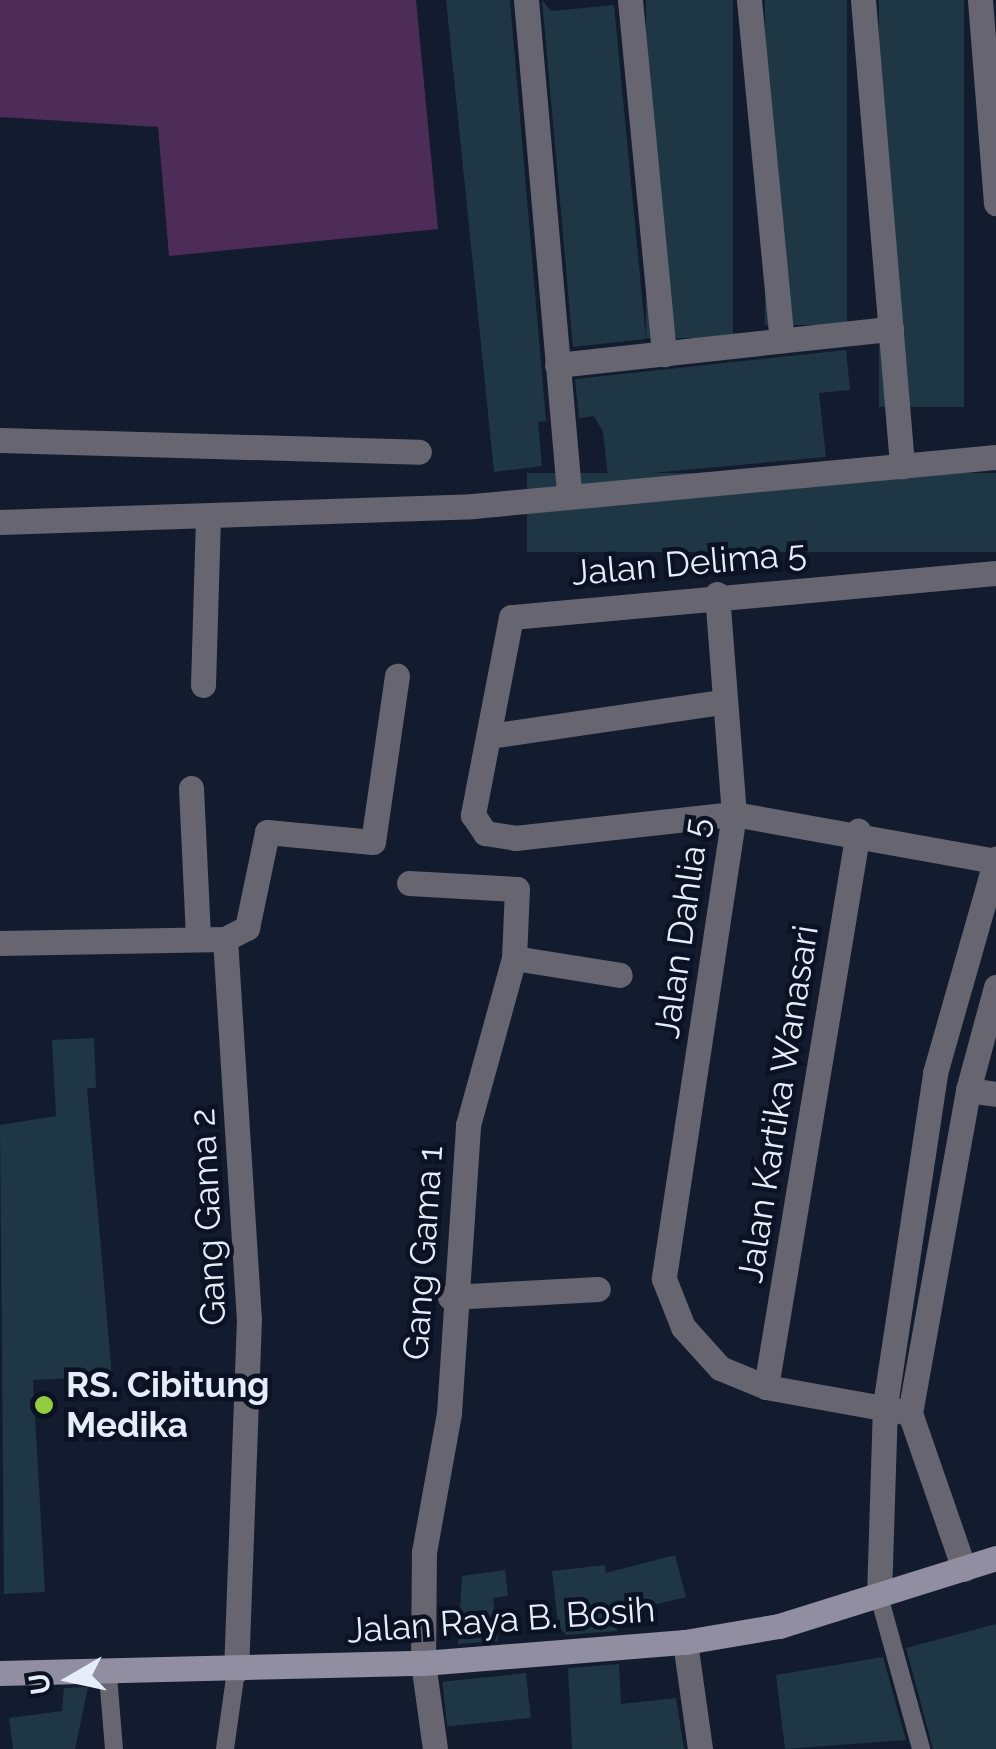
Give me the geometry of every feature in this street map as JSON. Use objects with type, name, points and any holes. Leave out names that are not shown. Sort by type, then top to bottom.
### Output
[{"type":"main road","name":"Jalan Raya B. Bosih","points":[[0,1673],[108,1676],[423,1663],[685,1642],[879,1596],[996,1558]]},
{"type":"street","points":[[526,0],[568,492]]},
{"type":"street","points":[[630,0],[664,354]]},
{"type":"street","points":[[749,0],[782,340]]},
{"type":"street","points":[[863,0],[902,466]]},
{"type":"street","points":[[980,0],[996,204]]},
{"type":"street","points":[[557,365],[891,329]]},
{"type":"street","points":[[0,440],[419,452]]},
{"type":"street","points":[[0,522],[208,518],[996,458]]},
{"type":"street","points":[[203,685],[208,518]]},
{"type":"street","name":"Jalan Delima 5","points":[[734,814],[485,834],[473,815],[511,617],[716,594],[996,573]]},
{"type":"street","name":"Jalan Dahlia 5","points":[[716,594],[721,702],[734,814],[664,1279],[682,1327],[720,1368],[766,1387],[897,1409]]},
{"type":"street","points":[[0,943],[198,934],[224,939],[247,928],[258,907],[266,832],[373,842],[397,676]]},
{"type":"street","points":[[489,736],[721,702]]},
{"type":"street","points":[[190,788],[198,934]]},
{"type":"street","points":[[734,814],[858,831],[996,860],[935,1073],[879,1596]]},
{"type":"street","name":"Jalan Kartika Wanasari","points":[[766,1387],[858,831]]},
{"type":"street","name":"Gang Gama 1","points":[[410,883],[517,889],[514,958],[468,1125],[450,1297],[449,1413],[424,1552],[423,1663],[436,1749]]},
{"type":"street","name":"Gang Gama 2","points":[[224,939],[249,1318],[236,1671]]},
{"type":"street","points":[[514,958],[620,975]]},
{"type":"street","points":[[964,1569],[897,1409],[968,1090],[996,987]]},
{"type":"street","points":[[968,1090],[996,1094]]},
{"type":"street","points":[[450,1297],[598,1289]]},
{"type":"street","points":[[685,1642],[700,1749]]},
{"type":"lane","points":[[879,1596],[921,1749]]},
{"type":"lane","points":[[225,1749],[236,1671]]},
{"type":"lane","points":[[108,1676],[114,1749]]},
{"type":"shaded area","points":[[0,0],[416,0],[438,229],[169,256],[158,127],[0,117]]},
{"type":"building","points":[[446,0],[510,0],[546,421],[538,422],[542,466],[494,472]]},
{"type":"building","points":[[542,0],[551,11],[614,5],[646,339],[573,347]]},
{"type":"building","points":[[646,0],[733,0],[733,338],[646,338]]},
{"type":"building","points":[[765,0],[847,0],[847,325],[765,325]]},
{"type":"building","points":[[879,0],[964,0],[964,407],[879,407]]},
{"type":"building","points":[[846,350],[850,390],[819,393],[826,457],[608,477],[603,432],[594,416],[579,418],[575,379]]},
{"type":"building","points":[[527,473],[996,473],[996,552],[527,552]]},
{"type":"building","name":"RS. Cibitung Medika","points":[[94,1038],[96,1088],[87,1088],[112,1376],[33,1380],[45,1592],[4,1594],[0,1125],[56,1116],[52,1040]]},
{"type":"building","points":[[675,1555],[686,1597],[633,1610],[632,1621],[616,1620],[617,1631],[566,1635],[558,1625],[552,1571],[605,1565],[606,1573]]},
{"type":"building","points":[[505,1570],[508,1596],[493,1598],[498,1641],[458,1644],[462,1576]]},
{"type":"building","points":[[996,1624],[996,1749],[933,1749],[906,1648]]},
{"type":"building","points":[[883,1657],[906,1740],[785,1749],[776,1675]]},
{"type":"building","points":[[619,1664],[621,1704],[676,1698],[684,1749],[572,1749],[568,1668]]},
{"type":"building","points":[[526,1673],[531,1718],[447,1727],[442,1682]]},
{"type":"building","points":[[88,1687],[75,1749],[13,1749],[9,1718],[62,1711],[64,1688]]},
{"type":"place","name":"RS. Cibitung Medika","points":[[44,1405]]}]
